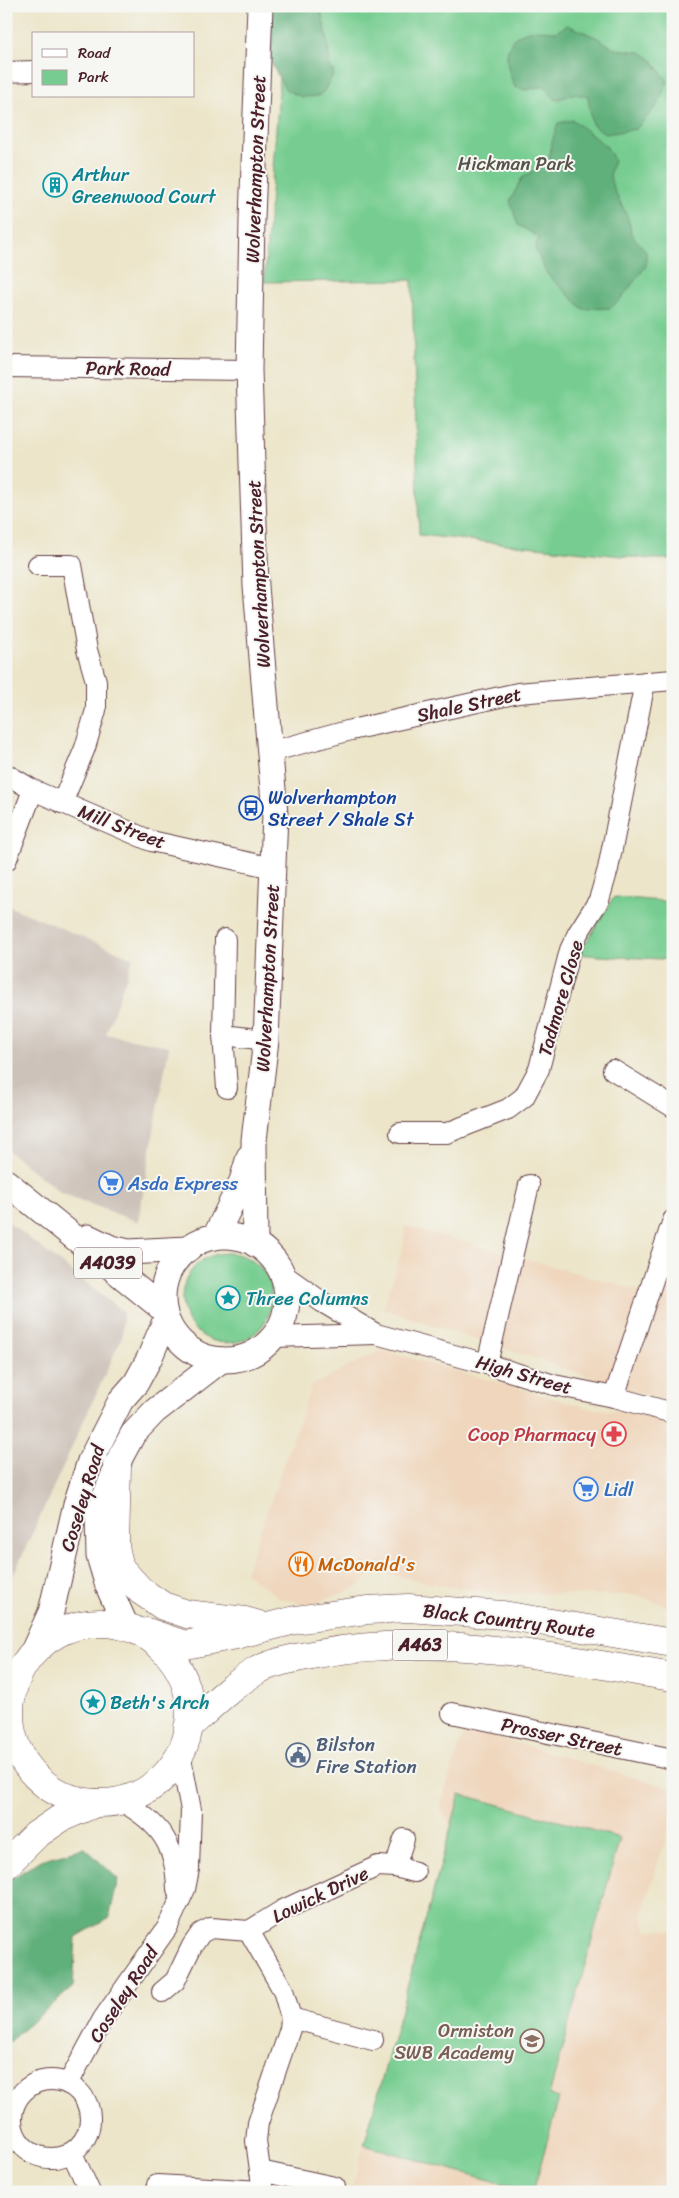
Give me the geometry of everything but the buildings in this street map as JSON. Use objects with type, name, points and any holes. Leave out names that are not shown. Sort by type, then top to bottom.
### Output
[{"type":"highway","points":[[117,1466],[116,1547],[120,1568],[141,1591],[163,1606],[187,1614],[245,1621],[268,1627]]},
{"type":"highway","name":"Black Country Route","points":[[133,1627],[185,1645],[295,1620],[368,1610],[408,1608],[503,1615],[673,1644]]},
{"type":"highway","name":"A463","points":[[6,1865],[36,1834],[61,1818],[139,1794],[154,1786],[172,1767],[180,1753],[188,1727],[188,1705],[183,1682],[176,1668],[160,1646],[133,1627],[105,1621],[74,1628],[53,1638],[30,1658],[16,1683],[11,1699],[10,1721],[11,1754],[49,1788],[73,1799],[108,1802]]},
{"type":"highway","name":"Black Country Route","points":[[188,1727],[224,1693],[259,1670],[286,1660],[336,1650],[386,1645],[425,1645],[499,1650],[673,1677]]},
{"type":"main road","name":"Wolverhampton Street","points":[[254,1140],[266,1040],[275,814],[256,586],[249,370],[252,219],[260,6]]},
{"type":"main road","points":[[215,1238],[242,1181],[254,1140]]},
{"type":"main road","points":[[254,1140],[254,1244]]},
{"type":"main road","name":"A4039","points":[[6,1182],[165,1315]]},
{"type":"main road","name":"A4039","points":[[50,1218],[111,1248],[128,1252],[188,1249]]},
{"type":"main road","name":"A4039","points":[[233,1237],[254,1244],[271,1257],[281,1273],[286,1295],[285,1311],[279,1328],[273,1337],[252,1354],[237,1359],[221,1360],[205,1357],[189,1349],[175,1335],[165,1315],[163,1291],[168,1274],[177,1259],[188,1249],[204,1240],[215,1238],[233,1237]]},
{"type":"main road","name":"Coseley Road","points":[[30,1658],[51,1612],[76,1504],[90,1461],[121,1400],[136,1383],[149,1359],[165,1315]]},
{"type":"main road","name":"Coseley Road","points":[[133,1627],[108,1586],[99,1556],[98,1515],[117,1466],[133,1434],[155,1411],[221,1360]]},
{"type":"street","points":[[6,72],[32,71]]},
{"type":"street","name":"Park Road","points":[[6,367],[249,370]]},
{"type":"street","points":[[38,565],[72,566],[87,650],[96,681],[96,710],[85,748],[62,803]]},
{"type":"street","name":"Shale Street","points":[[270,752],[351,730],[518,693],[673,680]]},
{"type":"street","name":"Tadmore Close","points":[[400,1133],[448,1133],[508,1109],[524,1098],[539,1069],[570,950],[578,933],[599,900],[608,870],[645,682]]},
{"type":"street","name":"Mill Street","points":[[6,774],[33,790],[150,841],[273,868]]},
{"type":"street","points":[[6,861],[33,790]]},
{"type":"street","points":[[225,939],[223,1035],[227,1088]]},
{"type":"street","points":[[223,1035],[266,1040]]},
{"type":"street","points":[[613,1070],[673,1107]]},
{"type":"street","points":[[487,1364],[530,1185]]},
{"type":"street","points":[[614,1397],[673,1220]]},
{"type":"street","name":"High Street","points":[[281,1273],[322,1302],[376,1334],[487,1364],[554,1385],[614,1397],[673,1413]]},
{"type":"street","name":"High Street","points":[[273,1337],[376,1334]]},
{"type":"street","name":"Prosser Street","points":[[452,1713],[673,1759]]},
{"type":"street","name":"Coseley Road","points":[[68,2084],[103,2019],[167,1928],[185,1889],[189,1869],[190,1810],[180,1753]]},
{"type":"street","name":"Coseley Road","points":[[108,1802],[142,1813],[170,1846],[177,1870],[177,1904]]},
{"type":"street","name":"Lowick Drive","points":[[162,1992],[175,1981],[202,1933],[211,1928],[249,1931],[283,1910],[378,1866],[396,1867],[404,1840]]},
{"type":"street","points":[[396,1867],[415,1872]]},
{"type":"street","name":"Lowick Drive","points":[[157,2184],[263,2191],[256,2141],[258,2123],[290,2029],[291,2018],[284,1990],[249,1931]]},
{"type":"street","points":[[291,2018],[373,2040]]},
{"type":"street","points":[[50,2080],[68,2084],[82,2095],[90,2118],[89,2129],[82,2142],[72,2153],[55,2158],[43,2158],[29,2152],[9,2124],[17,2099],[24,2090],[32,2085],[50,2080]]},
{"type":"street","points":[[72,2153],[90,2192]]},
{"type":"street","points":[[260,2171],[335,2187]]},
{"type":"shaded area","points":[[8,906],[133,958],[106,1034],[169,1046],[138,1222],[61,1193],[6,1149]]},
{"type":"shaded area","points":[[6,1220],[123,1312],[122,1337],[6,1591]]},
{"type":"shaded area","points":[[406,1226],[642,1291],[612,1382],[600,1380],[383,1309],[403,1248]]},
{"type":"shaded area","points":[[673,1247],[673,1402],[624,1389]]},
{"type":"shaded area","points":[[382,1350],[588,1408],[673,1418],[673,1610],[639,1595],[506,1594],[444,1586],[375,1571],[356,1588],[308,1605],[280,1598],[245,1573],[312,1385]]},
{"type":"shaded area","name":"Ormiston SWB Academy","points":[[465,1728],[673,1789],[673,1816],[642,1913],[647,1931],[673,1930],[673,2192],[351,2192],[451,1825],[439,1809]]},
{"type":"green space","points":[[269,6],[320,6],[327,37],[330,67],[334,73],[324,91],[318,96],[302,97],[286,90],[270,61]]},
{"type":"green space","name":"Hickman Park","points":[[277,6],[673,6],[673,559],[651,559],[419,535],[412,280],[264,282],[279,92]]},
{"type":"green space","points":[[567,25],[598,38],[615,49],[641,52],[650,58],[668,81],[656,107],[636,129],[606,134],[592,124],[588,96],[573,94],[556,100],[544,86],[526,90],[515,87],[507,60],[508,50],[512,41],[528,31],[556,32]]},
{"type":"green space","points":[[573,120],[607,147],[614,160],[610,175],[611,183],[628,218],[631,234],[646,251],[646,266],[620,300],[610,308],[583,309],[547,274],[535,249],[539,237],[518,225],[510,201],[522,178],[549,161],[558,123]]},
{"type":"green space","points":[[614,897],[673,902],[673,960],[579,954]]},
{"type":"green space","points":[[227,1253],[244,1257],[259,1266],[268,1281],[272,1298],[268,1315],[259,1330],[244,1339],[227,1343],[210,1339],[195,1330],[186,1315],[182,1298],[186,1281],[195,1266],[210,1257]]},
{"type":"green space","points":[[460,1794],[620,1838],[549,2095],[559,2098],[533,2192],[364,2145]]},
{"type":"green space","points":[[85,1848],[118,1879],[109,1918],[76,1937],[73,1987],[6,2044],[6,1882],[43,1859]]},
{"type":"place","name":"Arthur Greenwood Court","points":[[55,185]]},
{"type":"place","name":"Wolverhampton Street / Shale St","points":[[251,808]]},
{"type":"place","name":"Asda Express","points":[[111,1183]]},
{"type":"place","name":"Three Columns","points":[[228,1298]]},
{"type":"place","name":"Coop Pharmacy","points":[[614,1434]]},
{"type":"place","name":"Lidl","points":[[586,1489]]},
{"type":"place","name":"McDonald's","points":[[301,1564]]},
{"type":"place","name":"Beth's Arch","points":[[93,1702]]},
{"type":"place","name":"Bilston Fire Station","points":[[298,1755]]},
{"type":"place","name":"Ormiston SWB Academy","points":[[532,2041]]}]
